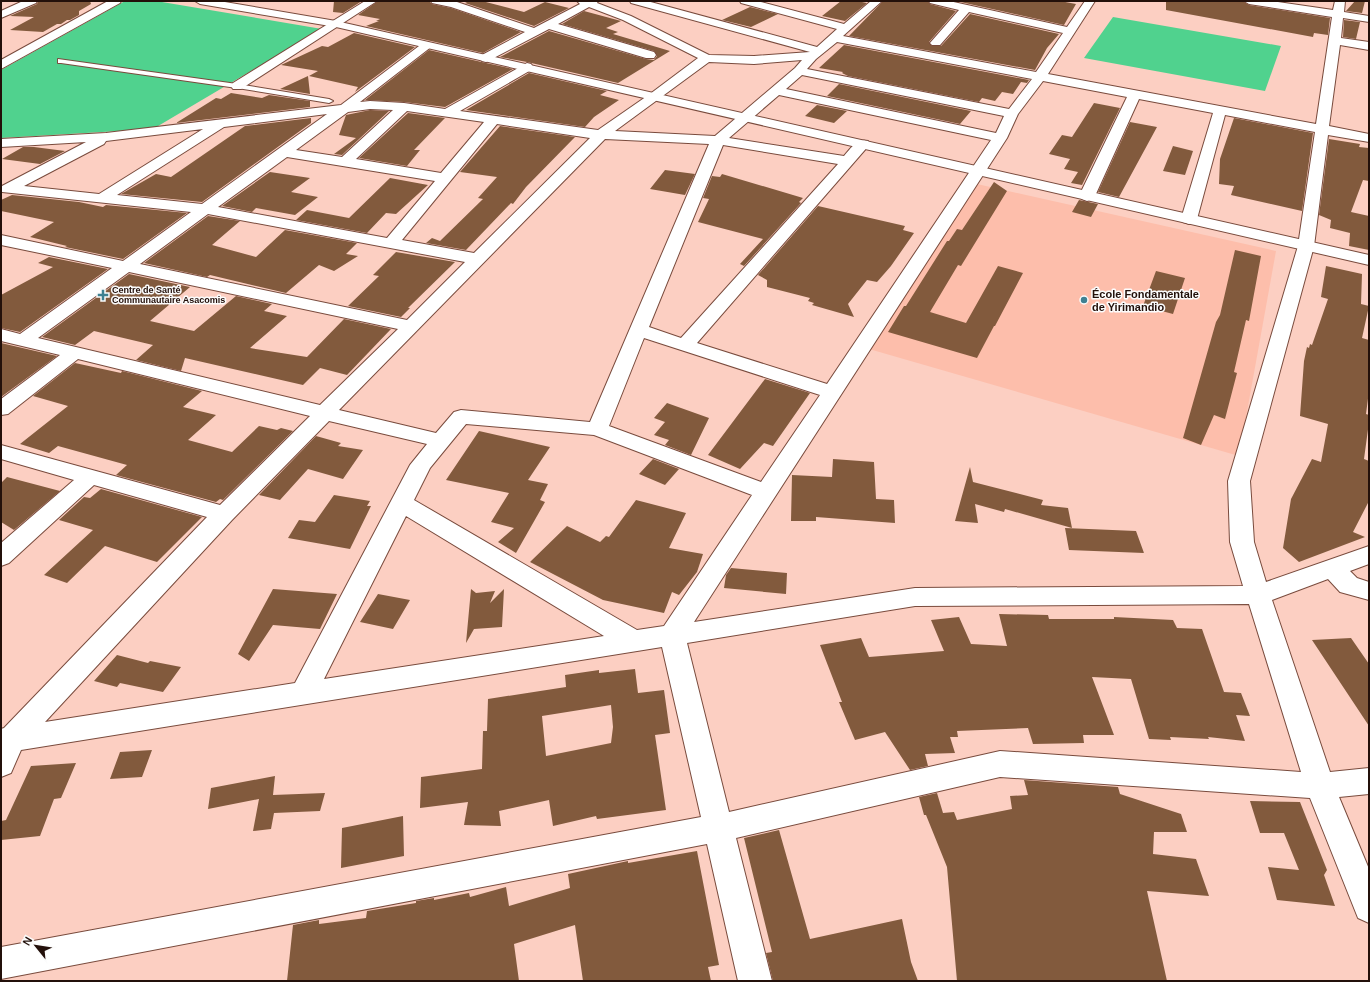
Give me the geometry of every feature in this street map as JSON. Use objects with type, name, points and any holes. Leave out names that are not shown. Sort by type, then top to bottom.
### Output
[{"type":"street","points":[[1,16],[32,1]]},
{"type":"street","points":[[1,65],[116,1]]},
{"type":"street","points":[[200,1],[336,24],[427,44],[1369,260]]},
{"type":"street","points":[[237,86],[372,1]]},
{"type":"street","points":[[436,1],[456,2],[535,32]]},
{"type":"street","points":[[635,1],[816,54]]},
{"type":"street","points":[[627,18],[666,1]]},
{"type":"street","points":[[745,1],[846,28]]},
{"type":"street","points":[[597,429],[718,140],[799,71],[816,54],[877,1]]},
{"type":"street","points":[[934,1],[1070,31]]},
{"type":"street","points":[[1248,1],[1339,8],[1369,19]]},
{"type":"street","points":[[486,58],[588,2],[627,18],[706,58],[754,60],[816,54]]},
{"type":"street","points":[[755,981],[672,635],[1000,138],[1012,114],[1070,31],[1084,2]]},
{"type":"street","points":[[936,43],[966,8]]},
{"type":"street","points":[[1339,8],[1306,246],[1239,481],[1242,542],[1258,596],[1320,786],[1369,907]]},
{"type":"street","points":[[548,25],[650,55]]},
{"type":"street","points":[[835,38],[1369,138]]},
{"type":"street","points":[[1335,41],[1369,46]]},
{"type":"street","points":[[24,340],[346,108],[427,44]]},
{"type":"street","points":[[1,764],[6,740],[224,514],[601,135],[655,97],[706,58]]},
{"type":"street","points":[[447,113],[527,67]]},
{"type":"street","points":[[799,71],[1012,114]]},
{"type":"street","points":[[775,90],[1000,138]]},
{"type":"street","points":[[1087,196],[1135,94]]},
{"type":"street","points":[[1,143],[106,137],[370,104],[494,119],[601,135],[718,140],[848,161]]},
{"type":"street","points":[[345,162],[404,107]]},
{"type":"street","points":[[1189,219],[1220,110]]},
{"type":"street","points":[[391,243],[494,119]]},
{"type":"street","points":[[102,198],[224,123]]},
{"type":"street","points":[[5,190],[106,137]]},
{"type":"street","points":[[685,345],[862,144]]},
{"type":"street","points":[[284,152],[445,178]]},
{"type":"street","points":[[5,190],[206,209],[478,259]]},
{"type":"street","points":[[1,240],[411,326]]},
{"type":"street","points":[[638,330],[832,392]]},
{"type":"street","points":[[1,335],[441,441]]},
{"type":"street","points":[[1,409],[75,353]]},
{"type":"street","points":[[304,693],[422,465],[461,417],[597,429],[766,492]]},
{"type":"street","points":[[1,452],[224,514]]},
{"type":"street","points":[[1,557],[90,477]]},
{"type":"street","points":[[402,503],[634,641]]},
{"type":"street","points":[[6,740],[915,597],[1258,596],[1369,555]]},
{"type":"street","points":[[1332,569],[1349,585],[1369,591]]},
{"type":"street","points":[[1,964],[718,828],[1000,764],[1320,786],[1369,781]]},
{"type":"lane","points":[[61,60],[329,101]]},
{"type":"shaded area","name":"École Fondamentale de Yirimandio","points":[[977,184],[1276,251],[1239,456],[869,349]]},
{"type":"green space","points":[[125,1],[156,1],[322,29],[153,129],[1,138],[1,70]]},
{"type":"green space","points":[[1113,17],[1281,46],[1265,91],[1084,58]]},
{"type":"building","points":[[38,1],[90,1],[91,4],[79,11],[79,15],[61,24],[57,24],[43,32],[10,30],[34,17],[10,16],[37,4]]},
{"type":"building","points":[[334,1],[362,1],[343,13],[333,12]]},
{"type":"building","points":[[378,1],[430,2],[432,4],[451,8],[521,32],[483,53],[366,26],[379,21],[376,21],[380,19],[358,15]]},
{"type":"building","points":[[469,1],[482,1],[524,12],[545,2],[569,8],[534,26],[465,3]]},
{"type":"building","points":[[841,1],[857,1],[867,3],[845,21],[822,16]]},
{"type":"building","points":[[883,1],[928,1],[930,4],[956,11],[929,42],[932,46],[941,46],[970,14],[1059,34],[1047,48],[1035,70],[849,36]]},
{"type":"building","points":[[956,1],[1060,1],[1076,4],[1064,25]]},
{"type":"building","points":[[1166,1],[1243,1],[1249,5],[1330,18],[1328,35],[1314,33],[1313,37],[1166,10]]},
{"type":"building","points":[[1355,1],[1365,1],[1362,13],[1346,11]]},
{"type":"building","points":[[750,7],[778,14],[751,27],[722,20]]},
{"type":"building","points":[[584,11],[621,21],[606,28],[618,32],[613,34],[670,51],[618,83],[500,57],[549,31],[646,59],[654,60],[657,56],[654,51],[562,24]]},
{"type":"building","points":[[1344,20],[1360,22],[1356,39],[1343,37]]},
{"type":"building","points":[[354,33],[415,47],[355,92],[358,87],[309,76],[318,71],[281,65],[322,46],[328,47]]},
{"type":"building","points":[[844,45],[1029,80],[1027,83],[1021,82],[1013,94],[1002,92],[995,101],[982,98],[979,102],[848,76],[842,73],[843,72],[819,68]]},
{"type":"building","points":[[429,50],[513,69],[445,107],[404,102],[365,100]]},
{"type":"building","points":[[529,73],[607,91],[600,95],[619,100],[594,117],[585,127],[466,110]]},
{"type":"building","points":[[308,76],[310,94],[280,89]]},
{"type":"building","points":[[839,84],[971,111],[960,124],[827,96]]},
{"type":"building","points":[[231,93],[262,98],[269,95],[310,101],[310,107],[176,123],[216,98],[221,99]]},
{"type":"building","points":[[1094,103],[1120,108],[1082,185],[1071,183],[1078,172],[1064,169],[1070,159],[1049,154],[1062,135],[1072,137]]},
{"type":"building","points":[[817,105],[847,111],[834,123],[805,116]]},
{"type":"building","points":[[370,110],[389,111],[342,155],[334,154],[356,138],[339,135],[346,115]]},
{"type":"building","points":[[408,113],[445,118],[414,150],[420,150],[407,166],[359,158]]},
{"type":"building","points":[[311,118],[311,123],[202,202],[121,194],[156,174],[171,177],[245,126]]},
{"type":"building","points":[[1234,118],[1313,133],[1302,211],[1231,195],[1234,186],[1219,184],[1220,159]]},
{"type":"building","points":[[1130,122],[1157,127],[1119,197],[1098,192]]},
{"type":"building","points":[[500,126],[575,137],[526,187],[513,204],[511,203],[466,250],[426,243],[432,238],[440,241],[483,199],[478,198],[497,177],[460,172]]},
{"type":"building","points":[[1329,139],[1360,144],[1359,147],[1369,148],[1369,181],[1363,180],[1351,212],[1369,216],[1369,250],[1349,246],[1350,233],[1330,228],[1331,220],[1319,215]]},
{"type":"building","points":[[1173,146],[1193,151],[1185,175],[1163,171]]},
{"type":"building","points":[[23,147],[65,151],[40,164],[2,159]]},
{"type":"building","points":[[665,170],[695,174],[685,195],[650,189]]},
{"type":"building","points":[[270,172],[310,178],[291,192],[318,197],[295,215],[256,208],[252,212],[222,206]]},
{"type":"building","points":[[722,174],[803,198],[799,202],[801,203],[744,266],[740,264],[763,239],[698,222],[709,199],[703,198],[712,176],[720,177]]},
{"type":"building","points":[[390,178],[428,185],[396,214],[386,213],[367,233],[296,220],[307,210],[349,218]]},
{"type":"building","points":[[994,182],[1007,191],[961,266],[958,265],[930,312],[966,323],[998,266],[1023,273],[977,358],[888,332],[947,241],[949,241],[957,229],[962,230]]},
{"type":"building","points":[[12,195],[79,202],[103,207],[106,205],[187,213],[123,259],[65,247],[67,246],[30,237],[54,222],[1,211],[1,200]]},
{"type":"building","points":[[1079,200],[1098,204],[1091,217],[1072,212]]},
{"type":"building","points":[[818,206],[905,226],[903,230],[914,233],[891,266],[877,282],[867,280],[848,304],[854,317],[812,305],[814,303],[808,301],[810,298],[767,287],[767,280],[758,275]]},
{"type":"building","points":[[208,216],[240,221],[212,245],[256,257],[285,230],[357,243],[346,254],[358,256],[334,271],[319,265],[286,293],[210,275],[207,277],[144,263]]},
{"type":"building","points":[[1235,250],[1261,256],[1249,321],[1246,320],[1234,372],[1237,373],[1225,419],[1214,415],[1201,445],[1183,438],[1216,322],[1220,315]]},
{"type":"building","points":[[396,252],[455,262],[408,308],[410,308],[401,317],[348,306],[379,276],[373,275]]},
{"type":"building","points":[[49,257],[108,269],[20,332],[1,328],[1,295],[53,267],[38,263]]},
{"type":"building","points":[[1326,266],[1362,274],[1361,304],[1369,306],[1362,338],[1369,340],[1369,391],[1366,414],[1369,415],[1369,422],[1364,459],[1369,461],[1369,501],[1353,532],[1365,537],[1299,562],[1283,548],[1291,499],[1312,459],[1321,462],[1328,424],[1300,416],[1304,361],[1307,347],[1309,348],[1310,344],[1312,345],[1328,299],[1321,297]]},
{"type":"building","points":[[1156,271],[1185,278],[1173,314],[1143,306]]},
{"type":"building","points":[[129,274],[190,287],[150,321],[194,331],[236,296],[272,304],[264,311],[287,316],[250,348],[307,357],[344,319],[391,329],[347,375],[320,368],[303,385],[185,358],[181,371],[136,360],[153,345],[94,331],[75,345],[42,337]]},
{"type":"building","points":[[1,343],[57,356],[1,397]]},
{"type":"building","points":[[75,363],[121,373],[122,371],[202,391],[183,407],[216,415],[188,440],[232,452],[259,426],[277,430],[281,428],[293,431],[223,500],[220,499],[216,502],[116,475],[127,465],[58,446],[49,453],[20,444],[68,406],[33,396]]},
{"type":"building","points":[[765,379],[810,393],[773,446],[764,443],[740,469],[708,455]]},
{"type":"building","points":[[667,403],[709,418],[691,455],[665,445],[669,440],[654,435],[665,422],[654,418]]},
{"type":"building","points":[[479,431],[550,447],[528,480],[548,484],[540,500],[545,502],[516,553],[498,542],[514,528],[491,522],[509,493],[446,480]]},
{"type":"building","points":[[316,436],[341,443],[338,446],[363,450],[343,479],[308,469],[280,500],[259,495]]},
{"type":"building","points":[[653,459],[679,469],[665,485],[639,474]]},
{"type":"building","points":[[833,459],[874,462],[876,499],[894,500],[895,523],[816,517],[816,521],[791,521],[792,475],[832,477]]},
{"type":"building","points":[[970,467],[973,482],[1043,500],[1041,505],[1068,508],[1072,528],[1005,509],[1004,512],[975,504],[978,523],[955,521]]},
{"type":"building","points":[[7,477],[60,491],[14,530],[1,522],[1,483]]},
{"type":"building","points":[[101,489],[202,517],[157,562],[105,546],[67,583],[44,575],[93,530],[59,520],[84,497],[90,498]]},
{"type":"building","points":[[334,495],[370,501],[367,506],[371,506],[350,549],[288,538],[299,520],[315,522]]},
{"type":"building","points":[[636,500],[686,513],[669,548],[703,554],[697,572],[679,595],[672,592],[664,613],[603,600],[530,562],[567,526],[600,542],[606,536],[609,537]]},
{"type":"building","points":[[1065,528],[1136,531],[1144,553],[1069,550]]},
{"type":"building","points":[[731,568],[787,573],[786,594],[724,588],[726,575]]},
{"type":"building","points":[[273,589],[337,594],[320,629],[273,625],[249,661],[238,654]]},
{"type":"building","points":[[471,589],[476,593],[495,591],[490,603],[504,589],[502,627],[474,629],[466,643]]},
{"type":"building","points":[[378,594],[410,600],[393,629],[360,622]]},
{"type":"building","points":[[999,614],[1048,615],[1049,619],[1114,619],[1114,617],[1173,620],[1177,628],[1202,629],[1224,692],[1241,693],[1250,716],[1236,715],[1245,741],[1208,737],[1209,739],[1170,737],[1171,740],[1149,739],[1131,679],[1092,677],[1114,735],[1083,735],[1084,743],[1033,744],[1028,728],[957,731],[958,737],[950,737],[955,753],[925,754],[928,766],[910,770],[885,732],[855,740],[839,702],[842,702],[820,645],[861,638],[869,657],[944,651],[931,620],[959,617],[971,644],[1007,646]]},
{"type":"building","points":[[1351,638],[1369,664],[1369,726],[1312,640]]},
{"type":"building","points":[[117,655],[148,663],[150,661],[181,667],[163,692],[120,683],[117,687],[94,681]]},
{"type":"building","points":[[635,669],[638,693],[664,690],[670,733],[655,735],[666,810],[597,819],[596,816],[553,826],[549,800],[499,811],[501,826],[464,825],[468,802],[420,808],[421,777],[482,769],[483,731],[487,731],[488,699],[566,687],[565,675],[599,670],[599,673]],"holes":[[[611,705],[613,727],[611,743],[546,756],[542,716]]]},
{"type":"building","points":[[152,750],[142,777],[110,779],[120,752]]},
{"type":"building","points":[[76,763],[61,798],[54,799],[40,836],[1,840],[1,821],[6,820],[31,766]]},
{"type":"building","points":[[275,776],[273,795],[325,793],[320,811],[274,813],[271,829],[253,831],[259,799],[208,809],[211,788]]},
{"type":"building","points":[[1024,780],[1118,787],[1120,794],[1181,814],[1187,832],[1154,832],[1153,854],[1196,859],[1209,896],[1147,891],[1167,981],[957,981],[947,867],[926,815],[924,815],[919,797],[937,793],[943,813],[954,812],[957,820],[1012,809],[1010,796],[1028,795]]},
{"type":"building","points":[[1250,801],[1300,802],[1327,870],[1324,875],[1335,906],[1277,900],[1268,867],[1299,870],[1284,833],[1260,833]]},
{"type":"building","points":[[403,816],[404,856],[341,868],[342,828]]},
{"type":"building","points":[[779,830],[810,939],[902,919],[911,962],[918,981],[773,981],[766,953],[772,952],[744,838]]},
{"type":"building","points":[[697,851],[719,965],[708,967],[711,981],[583,981],[575,925],[514,944],[519,981],[287,981],[293,925],[319,920],[319,924],[366,918],[367,911],[416,903],[416,901],[434,898],[434,900],[469,893],[470,897],[506,887],[509,906],[570,888],[568,874],[628,861],[628,863]]},
{"type":"place","name":"Centre de Santé Communautaire Asacomis","points":[[103,295]]},
{"type":"place","name":"École Fondamentale de Yirimandio","points":[[1084,300]]}]
